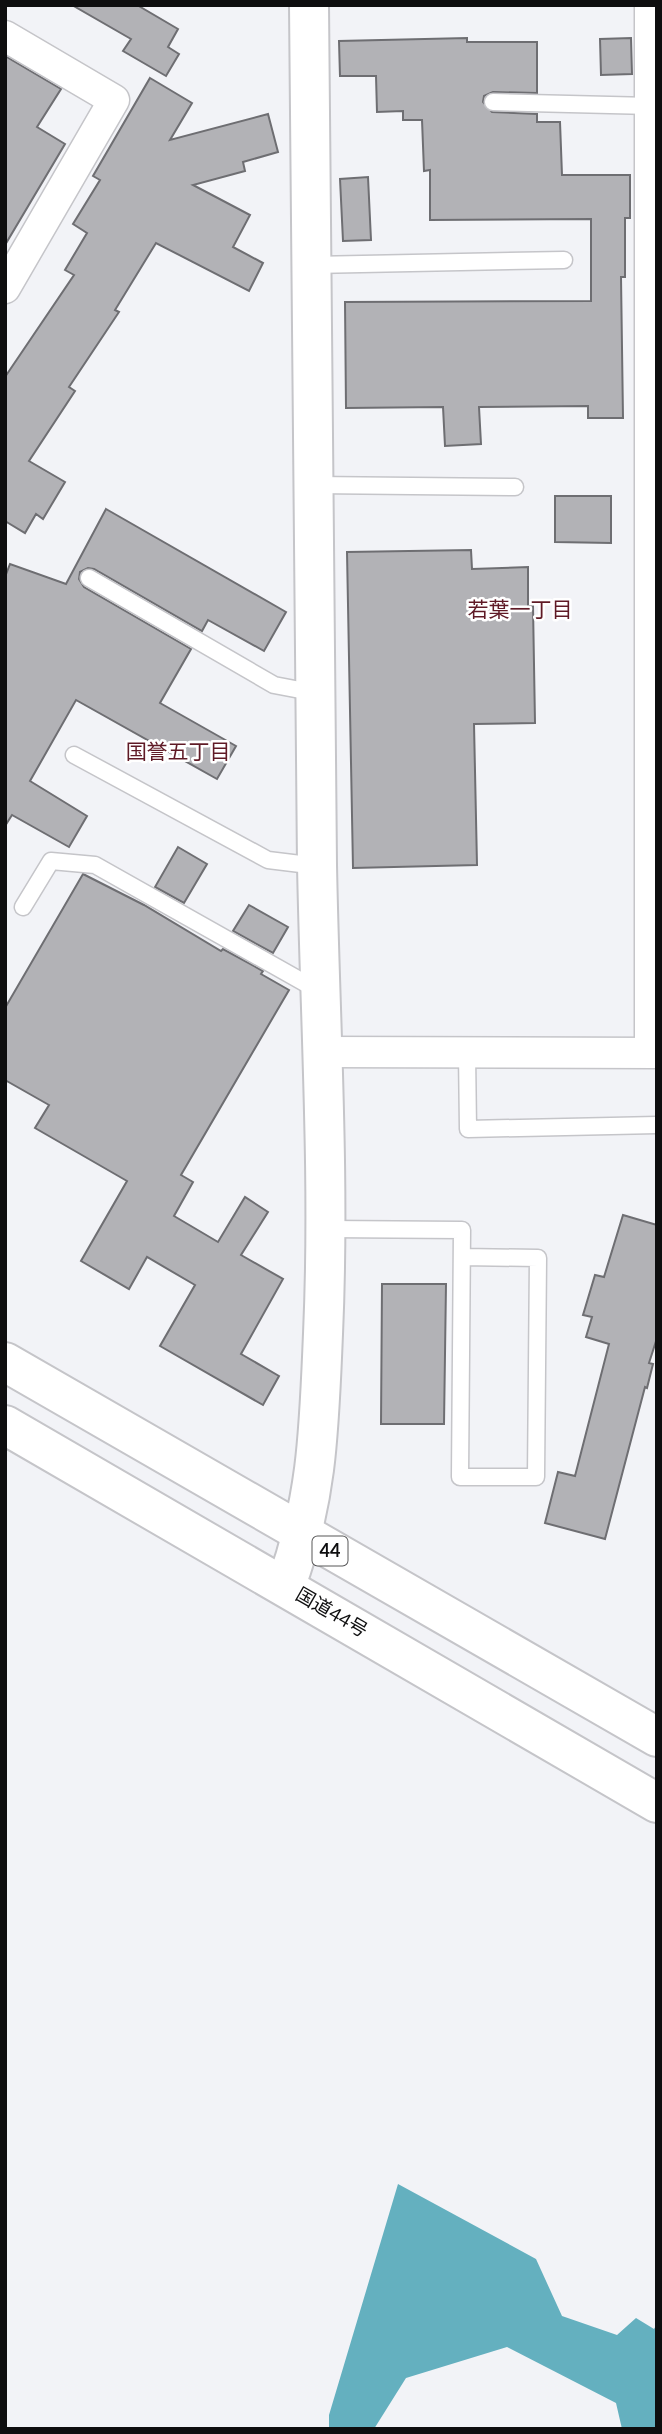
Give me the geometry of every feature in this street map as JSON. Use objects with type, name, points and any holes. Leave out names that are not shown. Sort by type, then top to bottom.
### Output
[{"type":"main road","points":[[286,1585],[304,1535],[319,1441],[328,1229],[317,866],[309,5]]},
{"type":"main road","name":"44","points":[[5,1362],[657,1737]]},
{"type":"main road","name":"国道44号","points":[[5,1425],[286,1585],[657,1802]]},
{"type":"street","points":[[322,1052],[653,1053],[653,87],[650,5]]},
{"type":"street","points":[[5,36],[114,100],[5,288]]},
{"type":"lane","points":[[493,102],[653,87]]},
{"type":"lane","points":[[312,265],[564,260]]},
{"type":"lane","points":[[314,485],[515,487]]},
{"type":"lane","points":[[89,578],[274,685],[316,693]]},
{"type":"lane","points":[[74,755],[268,860],[317,866]]},
{"type":"lane","points":[[23,907],[51,861],[96,865],[321,992]]},
{"type":"lane","points":[[467,1053],[468,1129],[657,1125]]},
{"type":"lane","points":[[328,1229],[462,1230],[460,1477],[536,1477],[538,1258],[462,1257]]},
{"type":"water","points":[[398,2184],[536,2259],[562,2316],[617,2335],[636,2318],[654,2329],[657,2324],[657,2429],[622,2429],[616,2403],[507,2347],[406,2378],[374,2429],[329,2429],[329,2415]]},
{"type":"building","points":[[72,5],[137,5],[178,29],[168,47],[179,54],[166,76],[123,51],[131,39]]},
{"type":"building","points":[[467,38],[467,42],[537,42],[537,93],[493,92],[484,96],[483,102],[492,112],[537,114],[537,122],[560,122],[562,175],[630,175],[630,218],[625,218],[625,277],[621,277],[623,418],[588,418],[588,406],[479,407],[481,444],[445,446],[443,407],[346,408],[345,302],[591,301],[591,219],[430,220],[430,170],[424,171],[422,120],[403,120],[403,111],[377,112],[376,76],[340,76],[339,41]]},
{"type":"building","points":[[631,38],[632,74],[601,75],[600,39]]},
{"type":"building","points":[[5,56],[61,89],[37,127],[65,144],[5,245]]},
{"type":"building","points":[[150,78],[192,103],[170,140],[268,114],[278,152],[243,162],[245,171],[193,185],[250,215],[233,247],[263,263],[249,291],[156,243],[115,310],[119,312],[69,387],[75,391],[29,461],[65,482],[43,519],[36,514],[25,533],[5,521],[5,377],[74,275],[65,270],[87,233],[73,224],[100,180],[93,176]]},
{"type":"building","points":[[368,177],[371,240],[343,241],[340,179]]},
{"type":"building","points":[[555,496],[611,496],[611,543],[555,542]]},
{"type":"building","points":[[106,509],[286,612],[264,651],[208,620],[202,631],[94,569],[88,568],[80,572],[79,579],[84,587],[191,649],[160,703],[236,746],[217,779],[76,700],[30,781],[87,816],[69,847],[12,815],[5,826],[5,577],[10,564],[66,584]]},
{"type":"building","points":[[471,550],[472,569],[528,567],[528,606],[533,606],[535,723],[474,724],[477,865],[353,868],[347,552]]},
{"type":"building","points":[[178,847],[207,864],[184,903],[155,887]]},
{"type":"building","points":[[83,874],[144,905],[221,951],[223,949],[263,971],[261,974],[289,990],[181,1175],[193,1182],[174,1216],[218,1242],[245,1197],[268,1212],[241,1255],[283,1279],[241,1354],[279,1376],[263,1405],[160,1346],[195,1285],[147,1257],[129,1289],[81,1261],[127,1181],[35,1128],[49,1105],[5,1080],[5,1008]]},
{"type":"building","points":[[249,905],[288,927],[273,953],[233,931]]},
{"type":"building","points":[[623,1215],[657,1225],[657,1338],[649,1363],[653,1364],[647,1388],[645,1387],[605,1539],[545,1523],[558,1472],[575,1476],[609,1344],[586,1337],[592,1317],[583,1315],[595,1275],[604,1277]]},
{"type":"building","points":[[382,1284],[446,1284],[444,1424],[381,1424]]},
{"type":"district","name":"若葉一丁目","points":[[520,610]]},
{"type":"district","name":"国誉五丁目","points":[[178,752]]}]
